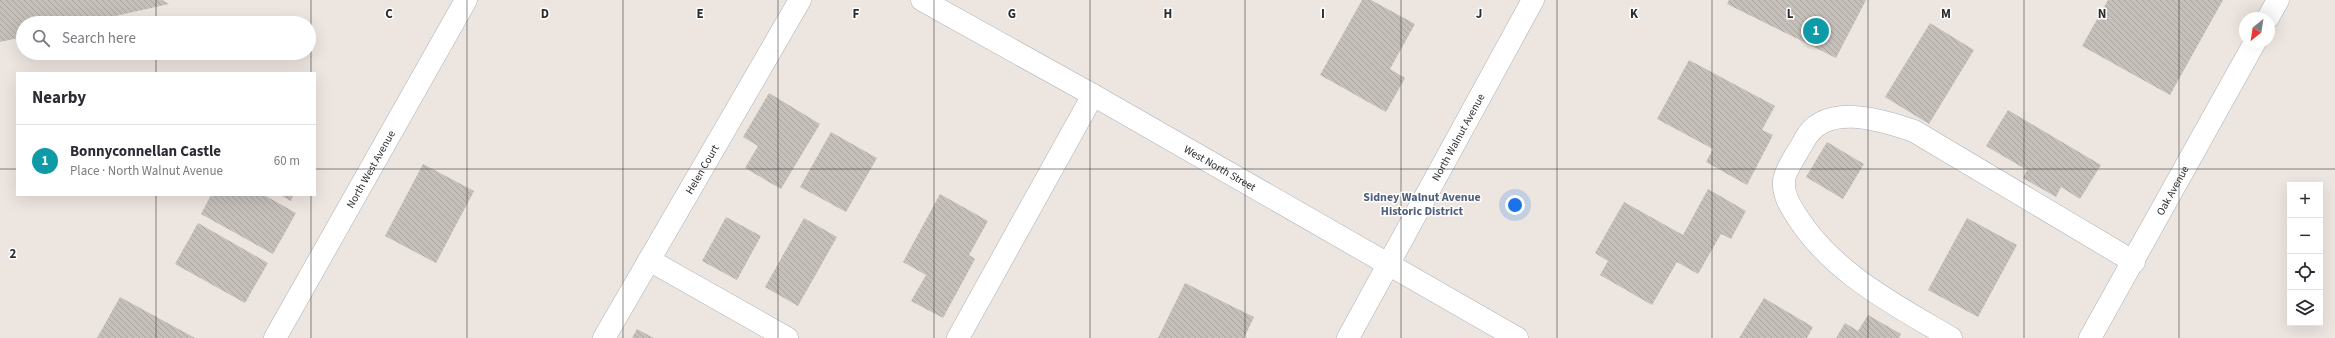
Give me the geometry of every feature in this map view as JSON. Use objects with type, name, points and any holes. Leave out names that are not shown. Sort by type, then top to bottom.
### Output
[{"type":"street","name":"North West Avenue","points":[[275,338],[466,0]]},
{"type":"street","name":"Helen Court","points":[[604,338],[800,0]]},
{"type":"street","name":"West North Street","points":[[922,0],[1093,95],[1517,338]]},
{"type":"street","name":"North Walnut Avenue","points":[[1348,338],[1387,264],[1533,0]]},
{"type":"street","points":[[2271,12],[2278,0]]},
{"type":"street","name":"Oak Avenue","points":[[2090,338],[2134,262],[2252,48]]},
{"type":"street","points":[[958,338],[1093,95]]},
{"type":"street","points":[[1951,338],[1893,304],[1838,265],[1802,225],[1786,198],[1783,180],[1807,134],[1821,120],[1844,117],[1876,119],[1914,130],[2134,262]]},
{"type":"street","points":[[649,260],[787,338]]},
{"type":"building","points":[[0,0],[162,0],[169,4],[115,16],[16,16],[16,39],[0,42]]},
{"type":"building","points":[[1362,0],[1371,0],[1415,24],[1390,69],[1405,78],[1386,112],[1320,75]]},
{"type":"building","points":[[1729,0],[1866,0],[1836,58],[1727,4]]},
{"type":"building","points":[[2108,0],[2223,0],[2170,95],[2082,46]]},
{"type":"building","points":[[1930,23],[1974,50],[1929,124],[1885,97]]},
{"type":"building","points":[[1689,60],[1775,106],[1762,130],[1773,135],[1747,185],[1706,162],[1713,149],[1657,119]]},
{"type":"building","points":[[769,93],[820,124],[781,189],[745,168],[758,146],[743,137]]},
{"type":"building","points":[[2008,110],[2101,165],[2080,199],[2061,187],[2056,197],[2023,178],[2027,170],[1986,146]]},
{"type":"building","points":[[831,132],[877,158],[846,212],[800,187]]},
{"type":"building","points":[[1827,142],[1864,164],[1843,199],[1806,177]]},
{"type":"building","points":[[423,164],[474,191],[436,263],[385,236]]},
{"type":"building","points":[[1708,189],[1746,211],[1731,239],[1721,234],[1698,274],[1677,262],[1652,305],[1600,275],[1608,261],[1595,253],[1624,202],[1683,235]]},
{"type":"building","points":[[940,194],[988,221],[969,255],[975,259],[943,318],[911,301],[926,275],[903,262]]},
{"type":"building","points":[[210,196],[266,196],[296,213],[273,254],[201,214]]},
{"type":"building","points":[[282,196],[293,196],[291,201]]},
{"type":"building","points":[[726,217],[761,236],[737,280],[702,261]]},
{"type":"building","points":[[804,218],[837,237],[798,306],[765,287]]},
{"type":"building","points":[[1967,218],[2017,245],[1978,317],[1928,290]]},
{"type":"building","points":[[198,223],[268,263],[245,303],[175,264]]},
{"type":"building","points":[[1185,283],[1254,317],[1244,338],[1158,338]]},
{"type":"building","points":[[120,297],[195,338],[97,338]]},
{"type":"building","points":[[1764,298],[1813,327],[1807,338],[1739,338]]},
{"type":"building","points":[[1868,315],[1901,334],[1899,338],[1836,338],[1845,323],[1858,331]]},
{"type":"building","points":[[637,329],[654,338],[632,338]]},
{"type":"place","name":"Bonnyconnellan Castle","points":[[1816,31]]},
{"type":"district","name":"Sidney Walnut Avenue Historic District","points":[[1422,204]]}]
